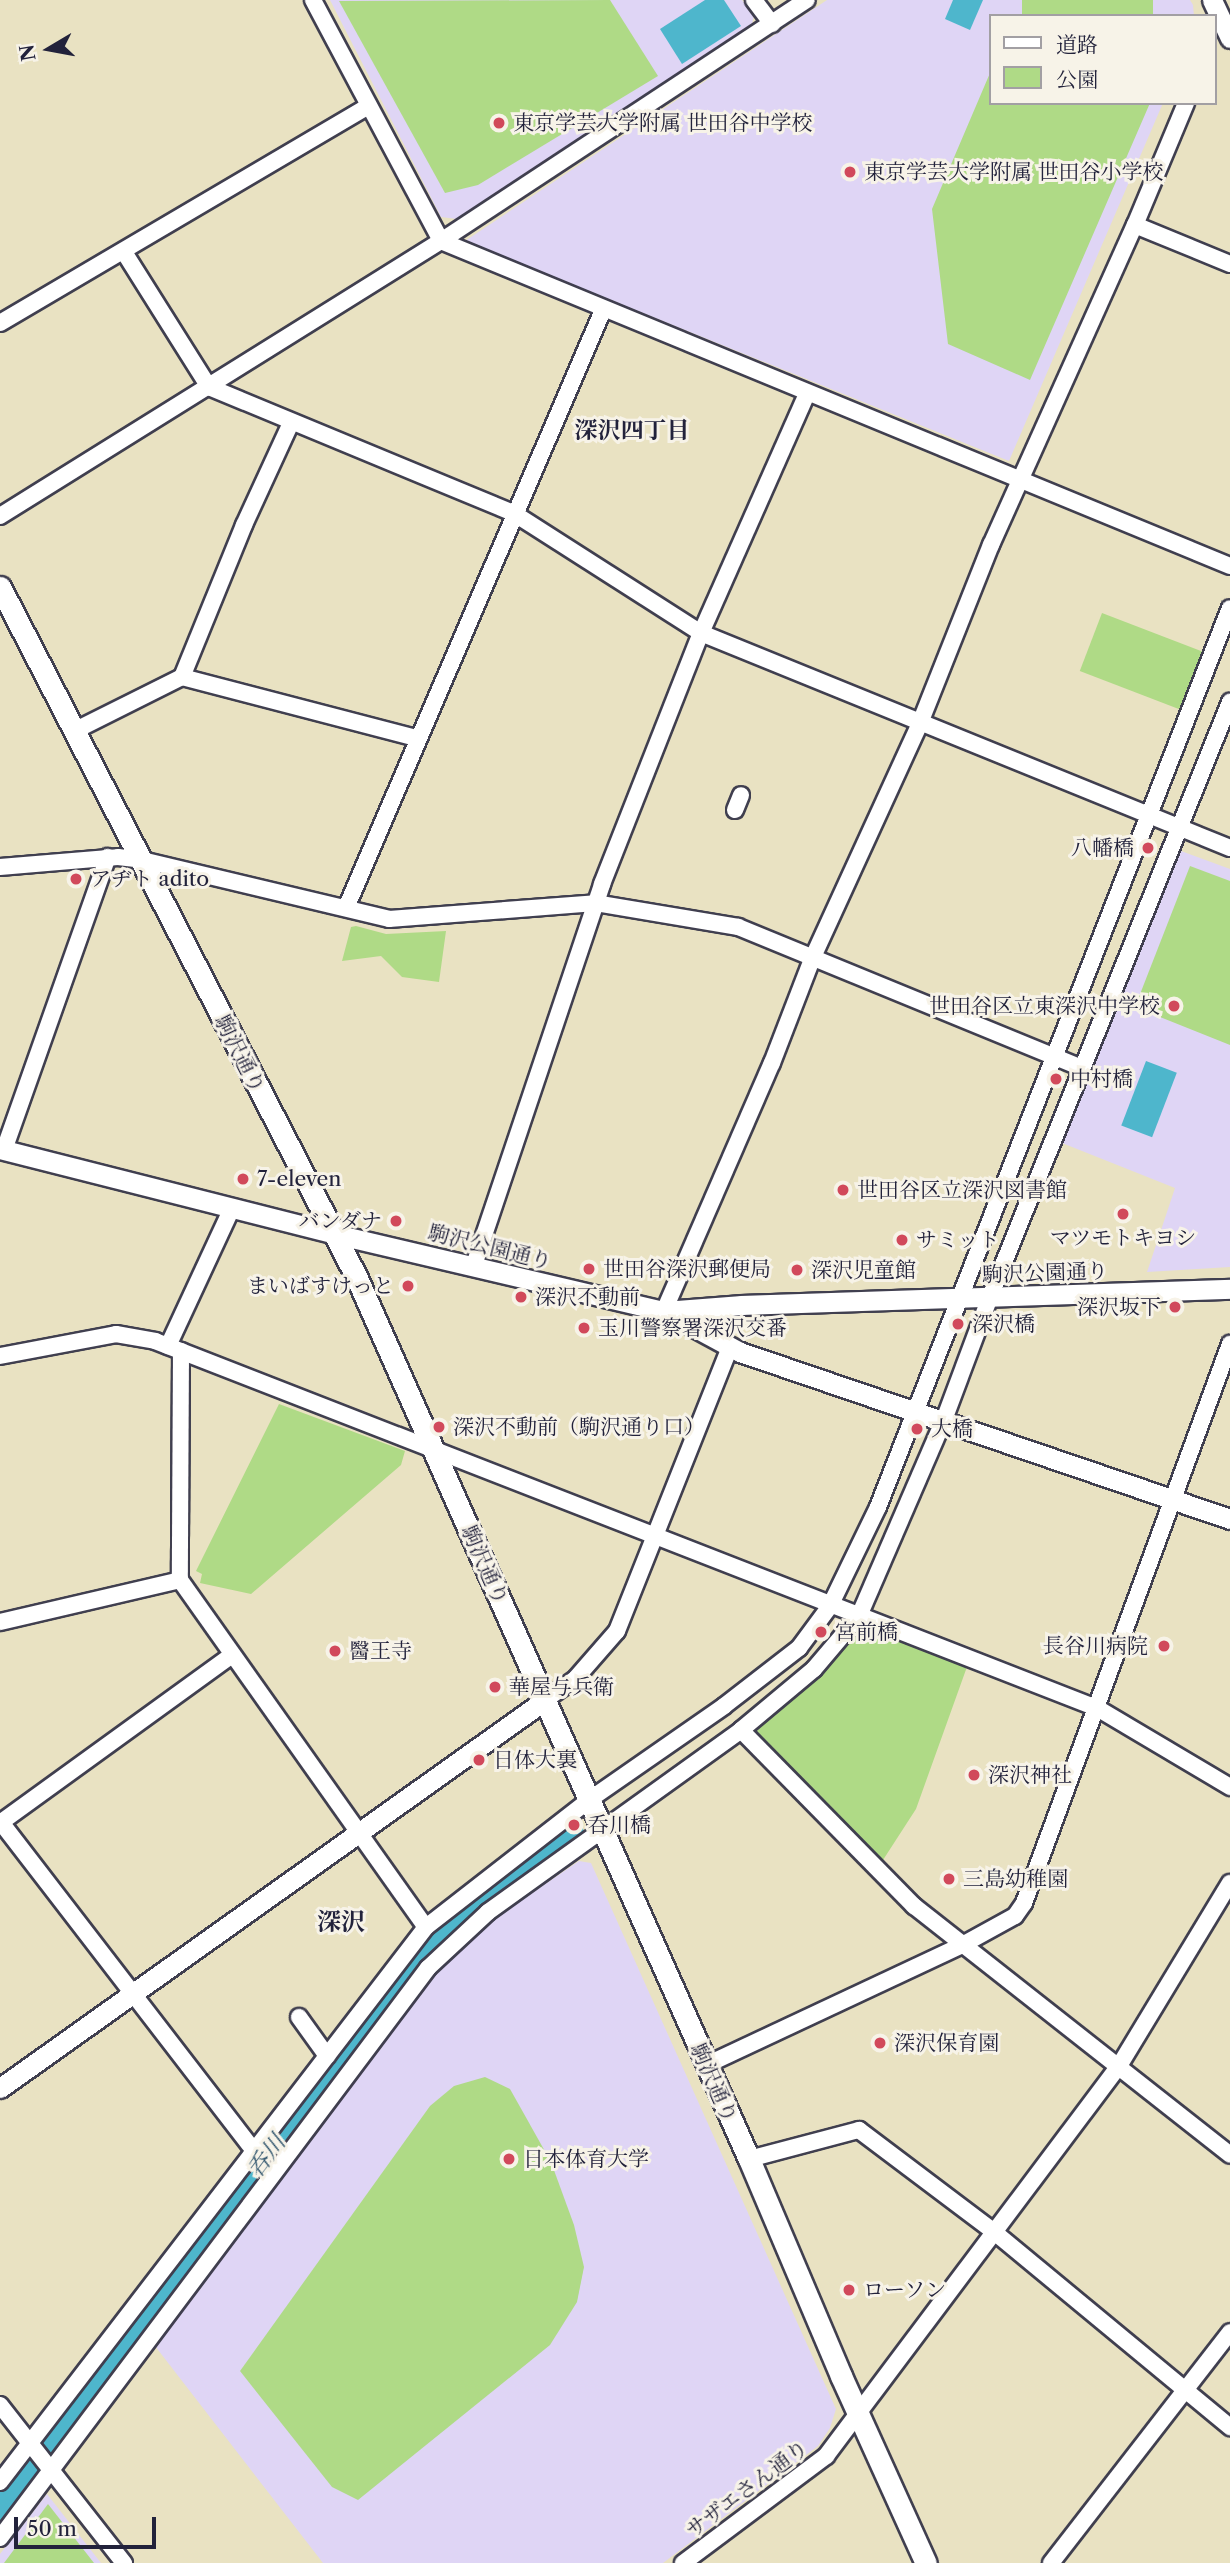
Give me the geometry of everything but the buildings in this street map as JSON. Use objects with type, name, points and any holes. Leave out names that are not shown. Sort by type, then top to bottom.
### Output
[{"type":"main road","name":"駒沢通り","points":[[0,587],[335,1234],[545,1700],[926,2563]]},
{"type":"street","points":[[313,0],[441,241],[1230,566]]},
{"type":"street","points":[[754,0],[772,24]]},
{"type":"street","points":[[0,516],[441,241],[807,0]]},
{"type":"street","points":[[1217,26],[1230,38]]},
{"type":"street","points":[[1184,105],[1135,225],[1020,480],[920,723],[813,957],[772,1063],[664,1311],[730,1347],[1230,1519]]},
{"type":"street","points":[[0,323],[368,106]]},
{"type":"street","points":[[1135,225],[1230,264]]},
{"type":"street","points":[[124,251],[209,387],[514,514],[701,633],[1230,848]]},
{"type":"street","points":[[346,908],[416,738],[603,310]]},
{"type":"street","points":[[474,1265],[595,903],[701,633],[807,394]]},
{"type":"street","points":[[182,677],[244,525],[291,423]]},
{"type":"street","points":[[0,2482],[426,1927],[589,1800],[724,1706],[799,1648],[830,1606],[878,1507],[1230,608]]},
{"type":"street","points":[[74,731],[182,677],[416,738]]},
{"type":"street","points":[[0,2538],[50,2467],[428,1968],[488,1912],[601,1828],[741,1730],[814,1670],[859,1616],[944,1420],[990,1297],[1230,702]]},
{"type":"street","points":[[0,867],[108,857],[142,860],[389,919],[595,903],[738,927],[1082,1068]]},
{"type":"street","points":[[2,1149],[108,857]]},
{"type":"street","name":"駒沢公園通り","points":[[2,1149],[335,1234],[664,1311],[1230,1289]]},
{"type":"street","points":[[232,1208],[175,1349],[180,1580],[426,1927]]},
{"type":"street","points":[[0,1356],[116,1334],[175,1349],[1097,1708],[1230,1787]]},
{"type":"street","points":[[706,2065],[964,1944],[1015,1916],[1024,1903],[1230,1344]]},
{"type":"street","points":[[0,2088],[576,1678],[617,1631],[730,1347]]},
{"type":"street","points":[[0,1622],[180,1580]]},
{"type":"street","points":[[232,1655],[0,1822],[254,2151]]},
{"type":"street","points":[[741,1730],[914,1906],[1230,2155]]},
{"type":"street","name":"サザエさん通り","points":[[682,2563],[827,2456],[1119,2066],[1230,1883]]},
{"type":"street","points":[[299,2017],[327,2056]]},
{"type":"street","points":[[749,2159],[859,2130],[993,2231],[1230,2427]]},
{"type":"street","points":[[1051,2563],[1230,2332]]},
{"type":"street","points":[[0,2405],[124,2563]]},
{"type":"shaded area","name":"東京学芸大学附属 世田谷中学校","points":[[330,0],[742,0],[754,16],[751,28],[457,219],[441,217]]},
{"type":"shaded area","name":"東京学芸大学附属 世田谷小学校","points":[[827,0],[1190,0],[1193,5],[1194,14],[988,14],[988,105],[1162,105],[1009,461],[465,241]]},
{"type":"shaded area","name":"世田谷区立東深沢中学校","points":[[1181,851],[1230,869],[1230,1267],[1147,1272],[1175,1188],[1062,1143]]},
{"type":"shaded area","name":"日本体育大学","points":[[579,1861],[591,1863],[836,2409],[830,2428],[818,2446],[663,2563],[323,2563],[155,2346],[435,1972],[470,1935]]},
{"type":"shaded area","points":[[47,2494],[101,2563],[0,2563],[0,2554]]},
{"type":"green space","name":"東京学芸大学附属 世田谷中学校","points":[[610,0],[658,76],[478,185],[445,193],[339,1]]},
{"type":"green space","points":[[1022,0],[1153,0],[1153,14],[1022,14]]},
{"type":"green space","points":[[988,78],[988,105],[1149,105],[1030,380],[948,344],[932,209]]},
{"type":"green space","points":[[1102,613],[1207,653],[1185,711],[1080,671]]},
{"type":"green space","points":[[1190,866],[1230,881],[1230,1045],[1135,1007]]},
{"type":"green space","points":[[351,927],[386,934],[446,931],[439,982],[402,977],[381,956],[342,961]]},
{"type":"green space","points":[[279,1404],[405,1451],[401,1465],[251,1594],[200,1583],[202,1574],[196,1571]]},
{"type":"green space","points":[[864,1629],[968,1664],[916,1809],[883,1860],[756,1735],[756,1727],[806,1686],[855,1633]]},
{"type":"green space","points":[[553,1834],[563,1848],[488,1903],[137,2346],[0,2525],[0,2499],[168,2283],[356,2027],[433,1933],[459,1908]]},
{"type":"green space","points":[[485,2077],[510,2089],[551,2162],[574,2225],[584,2267],[577,2302],[550,2345],[358,2500],[332,2487],[240,2371],[430,2106],[454,2086]]},
{"type":"green space","points":[[48,2504],[94,2563],[4,2563]]},
{"type":"water","points":[[705,0],[724,0],[741,26],[682,64],[660,29]]},
{"type":"water","points":[[953,0],[983,0],[970,30],[945,19]]},
{"type":"water","points":[[1146,1061],[1177,1073],[1152,1137],[1121,1125]]},
{"type":"waterway","name":"呑川","points":[[0,2511],[256,2175],[350,2044],[424,1954],[486,1894],[567,1834]]},
{"type":"place","name":"東京学芸大学附属 世田谷中学校","points":[[499,123]]},
{"type":"place","name":"東京学芸大学附属 世田谷小学校","points":[[850,172]]},
{"type":"place","name":"八幡橋","points":[[1148,848]]},
{"type":"place","name":"アヂト adito","points":[[76,879]]},
{"type":"place","name":"世田谷区立東深沢中学校","points":[[1174,1006]]},
{"type":"place","name":"中村橋","points":[[1056,1079]]},
{"type":"place","name":"7-eleven","points":[[243,1179]]},
{"type":"place","name":"世田谷区立深沢図書館","points":[[843,1190]]},
{"type":"place","name":"マツモトキヨシ","points":[[1123,1214]]},
{"type":"place","name":"バンダナ","points":[[396,1221]]},
{"type":"place","name":"サミット","points":[[902,1240]]},
{"type":"place","name":"世田谷深沢郵便局","points":[[589,1269]]},
{"type":"place","name":"深沢児童館","points":[[797,1270]]},
{"type":"place","name":"まいばすけっと","points":[[408,1286]]},
{"type":"place","name":"深沢不動前","points":[[521,1297]]},
{"type":"place","name":"深沢坂下","points":[[1175,1307]]},
{"type":"place","name":"深沢橋","points":[[958,1324]]},
{"type":"place","name":"玉川警察署深沢交番","points":[[584,1328]]},
{"type":"place","name":"深沢不動前（駒沢通り口）","points":[[439,1427]]},
{"type":"place","name":"大橋","points":[[917,1429]]},
{"type":"place","name":"宮前橋","points":[[821,1632]]},
{"type":"place","name":"長谷川病院","points":[[1164,1646]]},
{"type":"place","name":"醫王寺","points":[[335,1651]]},
{"type":"place","name":"華屋与兵衛","points":[[495,1687]]},
{"type":"place","name":"日体大裏","points":[[479,1760]]},
{"type":"place","name":"深沢神社","points":[[974,1775]]},
{"type":"place","name":"呑川橋","points":[[574,1825]]},
{"type":"place","name":"三島幼稚園","points":[[949,1879]]},
{"type":"place","name":"深沢保育園","points":[[880,2043]]},
{"type":"place","name":"日本体育大学","points":[[509,2159]]},
{"type":"place","name":"ローソン","points":[[849,2290]]},
{"type":"district","name":"深沢四丁目","points":[[632,430]]},
{"type":"district","name":"深沢","points":[[341,1922]]}]
